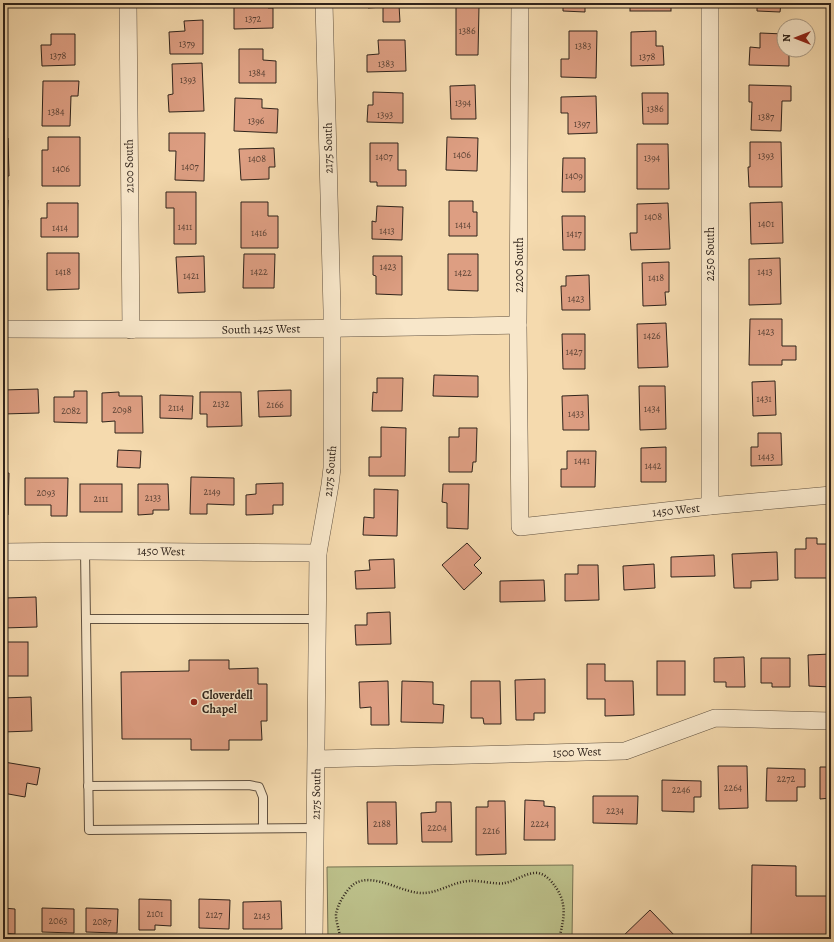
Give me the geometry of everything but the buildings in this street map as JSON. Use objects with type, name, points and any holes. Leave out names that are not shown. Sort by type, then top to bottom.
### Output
[{"type":"street","name":"2100 South","points":[[128,3],[131,330]]},
{"type":"street","name":"2175 South","points":[[314,939],[317,759],[316,618],[318,553],[332,468],[333,328],[324,3]]},
{"type":"street","name":"2200 South","points":[[520,3],[518,325],[520,527]]},
{"type":"street","name":"2250 South","points":[[710,3],[710,506]]},
{"type":"street","name":"South 1425 West","points":[[3,329],[352,329],[518,325]]},
{"type":"street","name":"1450 West","points":[[520,527],[710,506],[831,495]]},
{"type":"street","name":"1450 West","points":[[3,552],[85,551],[318,553]]},
{"type":"street","name":"1500 West","points":[[317,759],[625,751],[715,718],[831,721]]},
{"type":"lane","points":[[85,551],[89,830],[316,828]]},
{"type":"lane","points":[[86,619],[316,618]]},
{"type":"lane","points":[[88,786],[249,785],[259,788],[263,797],[263,828]]},
{"type":"path","points":[[340,939],[336,914],[339,904],[347,890],[354,884],[362,881],[374,881],[402,888],[414,893],[424,893],[436,892],[462,882],[469,881],[504,883],[534,873],[546,875],[561,895],[564,907],[564,917],[559,939]]},
{"type":"green space","points":[[573,865],[572,939],[328,939],[327,867]]},
{"type":"place","name":"Cloverdell Chapel","points":[[194,702]]}]
